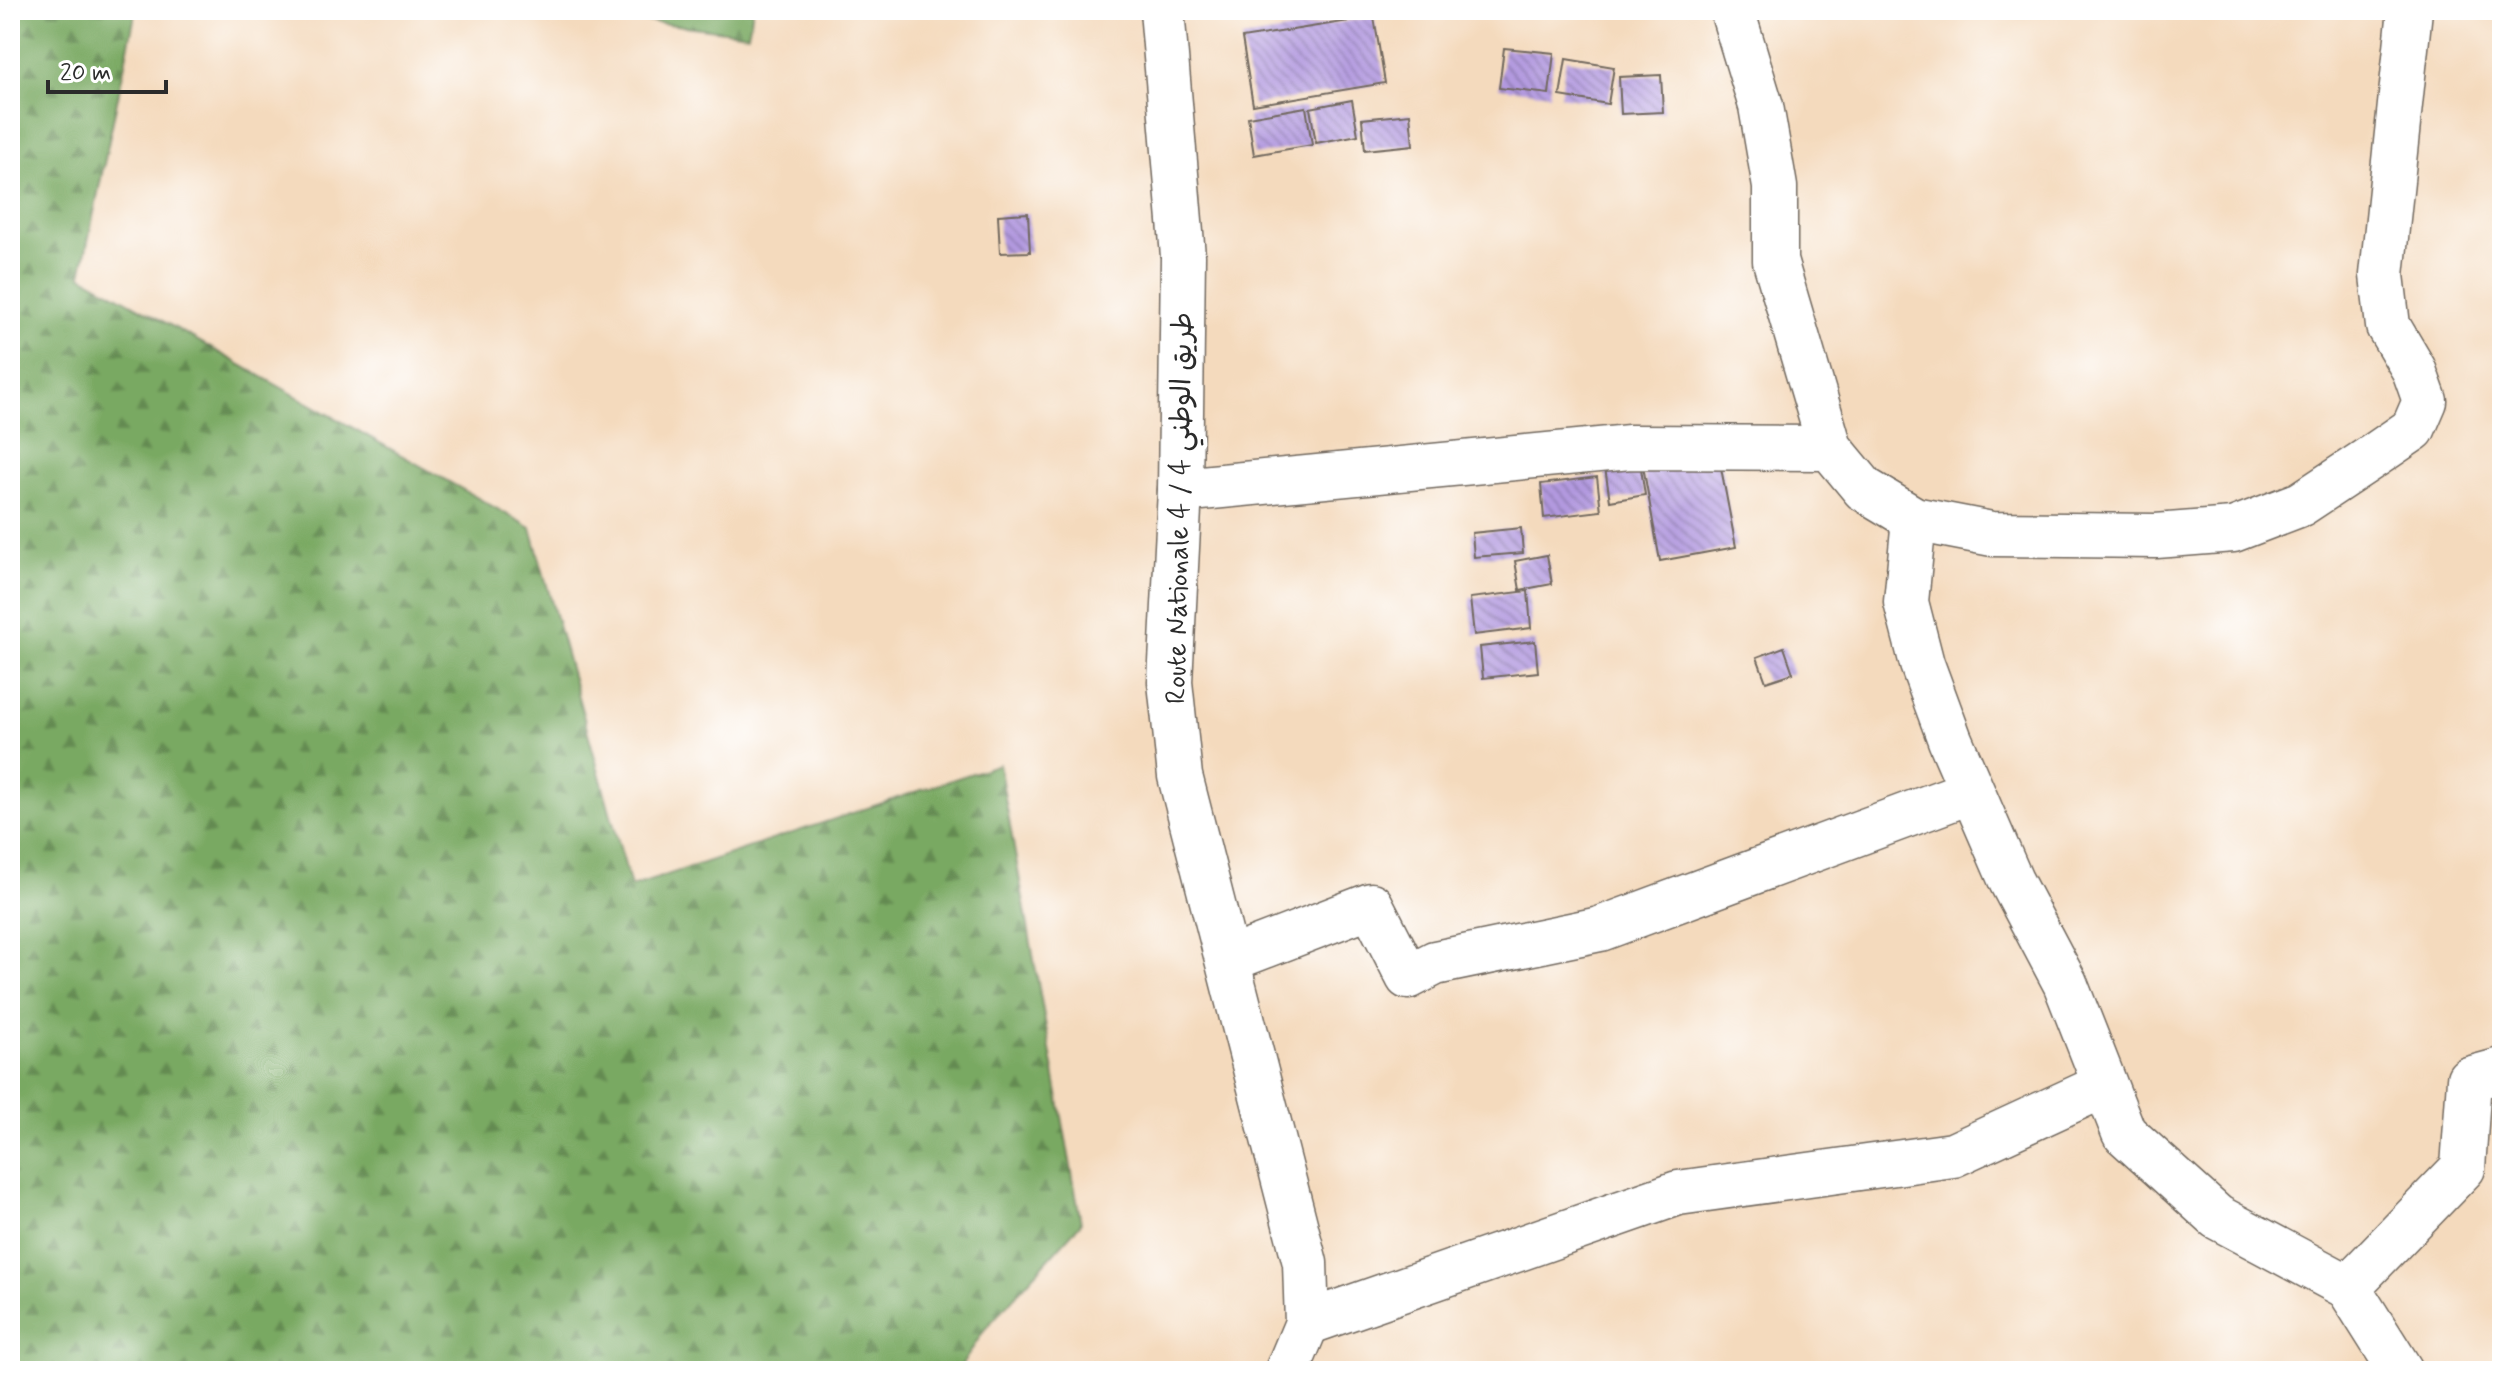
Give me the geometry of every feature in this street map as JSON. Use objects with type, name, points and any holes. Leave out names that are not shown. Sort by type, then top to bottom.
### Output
[{"type":"street","name":"Route Nationale 4 / طريق الوطني 4","points":[[1162,10],[1183,256],[1180,490],[1170,682],[1180,776],[1305,1263],[1307,1323],[1287,1371]]},
{"type":"street","points":[[1732,10],[1761,106],[1775,187],[1775,261],[1830,448],[1864,489],[1914,519],[1992,534],[2156,536],[2233,530],[2301,504],[2413,429],[2425,401],[2414,370],[2388,326],[2382,275],[2410,10]]},
{"type":"street","points":[[1180,490],[1630,447],[1830,448]]},
{"type":"street","points":[[1914,519],[1906,602],[1922,664],[2011,881],[2065,983],[2124,1133],[2217,1217],[2348,1287],[2401,1371]]},
{"type":"street","points":[[1228,960],[1371,905],[1408,977],[1435,963],[1600,929],[1972,791]]},
{"type":"street","points":[[2348,1287],[2463,1168],[2469,1079],[2502,1070]]},
{"type":"street","points":[[1307,1323],[1678,1193],[1953,1155],[2105,1085]]},
{"type":"green space","points":[[10,10],[136,10],[81,275],[531,528],[631,887],[999,764],[1081,1223],[985,1329],[958,1371],[10,1371]]},
{"type":"green space","points":[[554,10],[753,10],[748,34]]},
{"type":"building","points":[[1374,17],[1385,83],[1253,105],[1242,38]]},
{"type":"building","points":[[1504,48],[1554,53],[1549,94],[1499,88]]},
{"type":"building","points":[[1566,59],[1614,67],[1608,104],[1560,96]]},
{"type":"building","points":[[1661,75],[1663,112],[1621,114],[1619,77]]},
{"type":"building","points":[[1352,100],[1358,135],[1316,143],[1310,108]]},
{"type":"building","points":[[1306,107],[1312,145],[1254,155],[1248,117]]},
{"type":"building","points":[[1410,114],[1413,145],[1365,150],[1362,119]]},
{"type":"building","points":[[1028,213],[1030,252],[1000,253],[998,215]]},
{"type":"building","points":[[1718,452],[1736,547],[1660,561],[1643,466]]},
{"type":"building","points":[[1640,462],[1645,495],[1610,501],[1605,468]]},
{"type":"building","points":[[1597,477],[1601,511],[1544,518],[1541,484]]},
{"type":"building","points":[[1521,528],[1523,553],[1474,557],[1472,533]]},
{"type":"building","points":[[1547,555],[1552,584],[1520,590],[1515,561]]},
{"type":"building","points":[[1528,591],[1531,628],[1474,635],[1470,598]]},
{"type":"building","points":[[1535,641],[1538,672],[1483,678],[1480,647]]},
{"type":"building","points":[[1784,647],[1793,673],[1766,682],[1757,657]]}]
